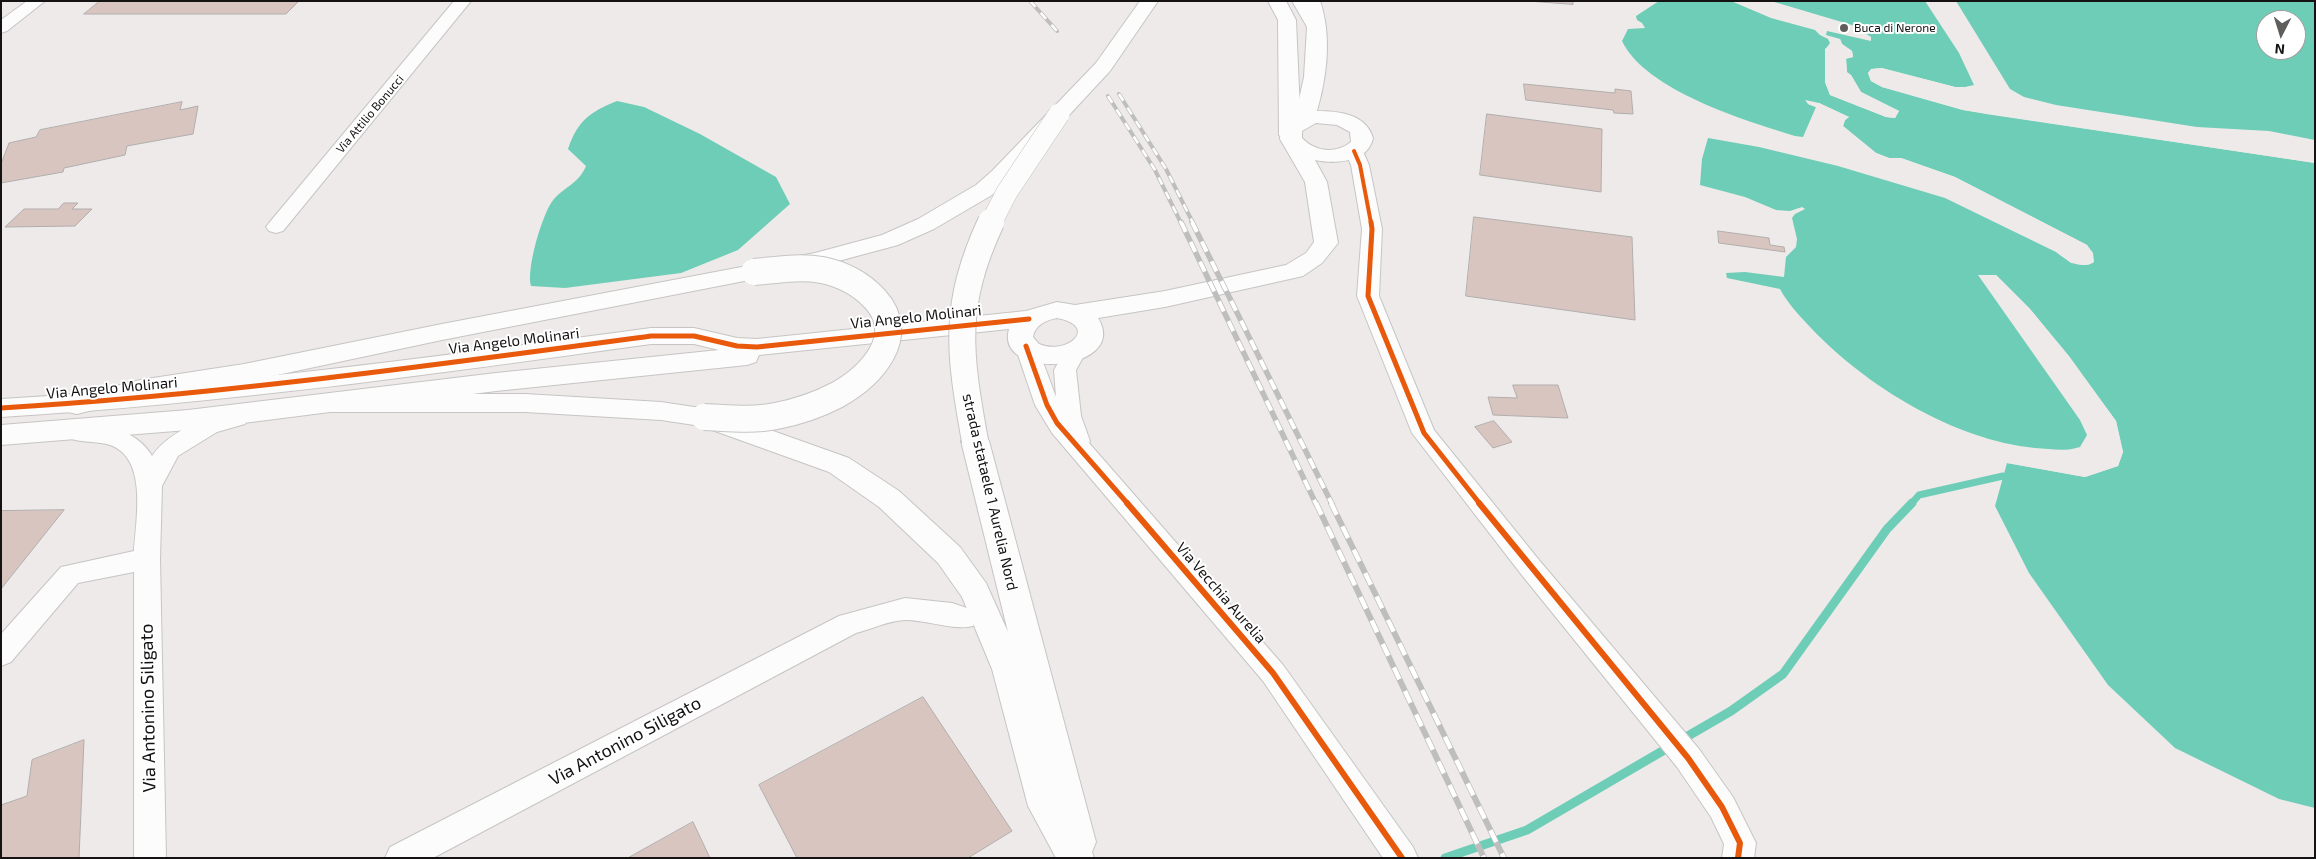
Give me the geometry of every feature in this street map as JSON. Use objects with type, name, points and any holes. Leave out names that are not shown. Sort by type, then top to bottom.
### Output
[{"type":"main road","points":[[1064,108],[1133,1]]},
{"type":"main road","points":[[76,405],[140,389],[244,373],[442,332],[816,260],[890,240],[926,224],[984,190],[1103,67],[1149,1]]},
{"type":"main road","points":[[1085,322],[1090,340],[1075,352],[1054,356],[1038,353],[1025,334],[1047,311],[1057,310],[1085,322],[1165,299],[1294,271],[1314,258],[1326,243],[1316,182],[1292,139],[1287,90],[1287,20],[1277,1]]},
{"type":"main road","points":[[1301,1],[1317,28]]},
{"type":"main road","points":[[1304,120],[1312,95],[1317,28],[1316,12],[1311,1]]},
{"type":"main road","points":[[1312,95],[1340,119]]},
{"type":"main road","name":"strada stataele 1 Aurelia Nord","points":[[1064,108],[995,212],[980,242],[964,297],[961,338],[963,375],[975,442],[1082,858]]},
{"type":"main road","points":[[1292,139],[1292,129],[1296,124],[1304,120],[1328,117],[1350,122],[1362,134],[1363,140],[1360,146],[1347,153],[1316,182]]},
{"type":"main road","points":[[1292,139],[1308,152],[1318,155],[1347,153]]},
{"type":"main road","points":[[332,403],[525,403],[661,411],[704,417],[759,419],[800,409],[837,395],[860,378],[877,361],[888,340],[887,317],[877,302],[863,289],[844,278],[823,270],[798,269],[754,272]]},
{"type":"main road","name":"Via Angelo Molinari","points":[[1,435],[188,420],[496,382],[1005,328],[1025,334]]},
{"type":"main road","name":"Via Angelo Molinari","points":[[1,408],[76,405],[250,388],[652,336],[694,336],[737,346],[758,347],[1025,334]]},
{"type":"main road","points":[[704,417],[839,465],[889,499],[949,555],[975,592],[1008,669],[1046,806],[1076,858]]},
{"type":"street","points":[[1,28],[37,1]]},
{"type":"street","name":"Via Attilio Bonucci","points":[[276,227],[463,1]]},
{"type":"street","points":[[1347,153],[1360,165],[1372,229],[1368,296],[1424,434],[1530,567],[1688,758],[1722,807],[1744,853]]},
{"type":"street","name":"Via Vecchia Aurelia","points":[[1025,334],[1042,394],[1056,423],[1086,455],[1273,673],[1398,853]]},
{"type":"street","name":"Via Vecchia Aurelia","points":[[1075,352],[1065,370],[1069,416],[1074,433],[1086,455]]},
{"type":"street","name":"Via Antonino Siligato","points":[[150,858],[147,559],[150,486],[169,450],[188,437],[209,426],[270,409]]},
{"type":"street","name":"Via Antonino Siligato","points":[[59,431],[109,435],[128,444],[138,453],[150,486]]},
{"type":"street","points":[[1,654],[70,574],[147,559]]},
{"type":"street","name":"Via Antonino Siligato","points":[[401,858],[849,624],[906,609],[952,614],[963,618]]},
{"type":"shaded area","points":[[1659,1],[1731,1],[1771,18],[1815,30],[1828,39],[1830,43],[1825,50],[1825,82],[1830,95],[1886,117],[1895,118],[1899,111],[1861,92],[1851,75],[1847,73],[1846,58],[1853,57],[1852,51],[1842,44],[1840,39],[1826,35],[1827,31],[1871,41],[1871,37],[1852,25],[1771,1],[1925,1],[1959,53],[1974,85],[1955,87],[1882,68],[1871,69],[1868,73],[1871,81],[1882,87],[1963,110],[2315,163],[2315,808],[2279,799],[2175,748],[2108,685],[2029,573],[1995,506],[2007,463],[2085,477],[2118,466],[2123,452],[2116,421],[2069,357],[2030,309],[1996,275],[1978,275],[2080,420],[2087,435],[2080,447],[2058,450],[2004,443],[1943,422],[1913,407],[1858,370],[1811,328],[1790,305],[1780,289],[1727,278],[1726,273],[1745,272],[1784,277],[1786,257],[1796,247],[1797,239],[1792,218],[1795,214],[1805,209],[1802,207],[1790,211],[1776,210],[1745,197],[1700,185],[1702,159],[1708,138],[1759,147],[1838,166],[1945,198],[2079,265],[2094,262],[2087,245],[1955,177],[1901,158],[1889,158],[1876,153],[1843,126],[1845,120],[1849,117],[1819,103],[1808,104],[1816,107],[1803,137],[1751,122],[1674,89],[1634,59],[1622,41],[1628,29],[1645,28],[1637,20],[1636,16]]},
{"type":"shaded area","points":[[1956,1],[2315,1],[2315,140],[2269,131],[2197,127],[2056,105],[2024,97],[2010,89]]},
{"type":"shaded area","points":[[617,101],[644,107],[700,134],[776,177],[790,204],[738,250],[681,273],[565,288],[531,286],[530,278],[533,255],[540,228],[549,206],[554,199],[580,177],[586,166],[568,149],[572,139],[586,118],[599,109]]},
{"type":"pier","points":[[1840,39],[1842,44],[1852,51],[1853,57],[1846,59],[1847,72],[1851,75],[1861,92],[1899,111],[1895,118],[1886,117],[1830,95],[1825,82],[1825,49],[1832,43],[1827,50],[1828,81],[1832,93],[1887,115],[1894,115],[1895,112],[1859,94],[1845,73],[1844,58],[1850,55],[1850,52],[1840,46],[1837,41]]},
{"type":"pier","points":[[1881,68],[1955,87],[1948,88],[1881,70],[1873,71],[1871,74],[1873,79],[1883,84],[1964,107],[2249,149],[2315,160],[2315,163],[1963,110],[1882,87],[1871,81],[1868,73],[1872,69]]},
{"type":"pier","points":[[1805,100],[1819,103],[1849,117],[1845,120],[1843,126],[1876,153],[1889,158],[1901,158],[1955,177],[2087,245],[2093,253],[2094,262],[2088,265],[2071,263],[2059,254],[2072,261],[2087,263],[2092,260],[2085,247],[1954,179],[1900,161],[1888,161],[1875,155],[1841,128],[1843,118],[1818,105],[1814,104],[1818,108],[1808,104]]},
{"type":"pier","points":[[1984,275],[1996,275],[2030,309],[2069,356],[2116,421],[2123,452],[2118,466],[2085,477],[2007,463],[2008,461],[2085,474],[2116,464],[2120,452],[2114,422],[2067,358],[2028,311],[1995,278]]},
{"type":"building","points":[[100,1],[299,1],[286,14],[84,14]]},
{"type":"building","points":[[1528,1],[1573,1],[1573,4]]},
{"type":"building","points":[[1524,84],[1615,93],[1615,89],[1631,91],[1633,114],[1526,100]]},
{"type":"building","points":[[182,102],[180,110],[198,106],[193,134],[127,146],[125,155],[64,168],[63,172],[1,183],[1,164],[9,143],[36,137],[40,130]]},
{"type":"building","points":[[1487,114],[1602,129],[1601,192],[1480,175]]},
{"type":"building","points":[[64,203],[78,203],[72,209],[92,209],[75,226],[5,227],[24,209],[58,209]]},
{"type":"building","points":[[1474,217],[1632,237],[1635,320],[1466,296]]},
{"type":"building","points":[[1718,231],[1769,238],[1770,245],[1784,247],[1785,252],[1719,243]]},
{"type":"building","points":[[1513,385],[1558,385],[1568,418],[1493,415],[1488,397],[1517,398]]},
{"type":"building","points":[[1494,421],[1512,442],[1493,448],[1475,427]]},
{"type":"building","points":[[64,510],[1,589],[1,511]]},
{"type":"building","points":[[923,697],[1012,831],[968,858],[797,858],[759,785]]},
{"type":"building","points":[[84,740],[79,858],[1,858],[1,805],[27,796],[32,760]]},
{"type":"building","points":[[693,822],[710,858],[628,858]]},
{"type":"waterway","points":[[1911,504],[1919,495],[2003,476]]},
{"type":"waterway","points":[[1681,740],[1731,711],[1783,674],[1887,529],[1912,503]]},
{"type":"waterway","points":[[1445,858],[1527,830],[1671,746]]},
{"type":"railway","points":[[1030,1],[1057,31]]},
{"type":"railway","points":[[1119,94],[1166,169],[1193,223]]},
{"type":"railway","points":[[1108,96],[1155,170],[1181,223]]},
{"type":"railway","points":[[1181,222],[1316,504]]},
{"type":"railway","points":[[1192,222],[1332,504]]},
{"type":"railway","points":[[1316,503],[1484,858]]},
{"type":"railway","points":[[1331,503],[1504,858]]},
{"type":"cycle path","points":[[1354,151],[1360,165],[1372,229],[1368,296],[1424,433],[1530,567],[1688,758],[1722,807],[1740,843],[1738,858]]},
{"type":"cycle path","points":[[1,408],[164,397],[246,388],[408,369],[651,336],[694,336],[737,346],[757,347],[1029,319]]},
{"type":"cycle path","points":[[1026,346],[1047,405],[1060,427],[1273,673],[1402,858]]},
{"type":"place","name":"Buca di Nerone","points":[[1844,28]]}]
